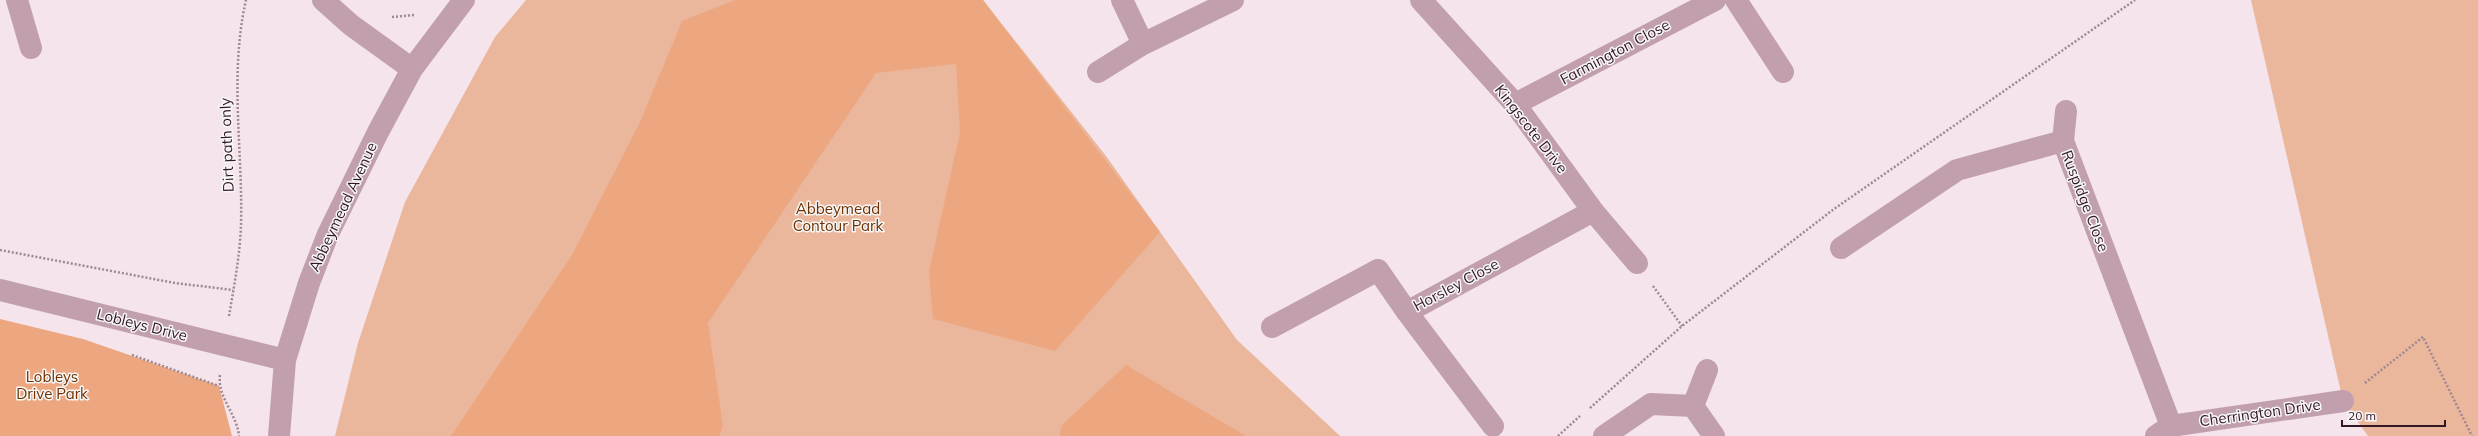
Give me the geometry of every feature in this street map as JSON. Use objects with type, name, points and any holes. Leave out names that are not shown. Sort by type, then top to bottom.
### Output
[{"type":"street","points":[[17,0],[31,48]]},
{"type":"street","points":[[323,0],[351,25],[412,68]]},
{"type":"street","name":"Abbeymead Avenue","points":[[279,436],[285,360],[309,283],[328,234],[378,132],[412,68],[464,0]]},
{"type":"street","points":[[1122,0],[1143,44]]},
{"type":"street","points":[[1098,72],[1143,44],[1233,0]]},
{"type":"street","name":"Kingscote Drive","points":[[1421,0],[1515,104],[1594,211],[1637,263]]},
{"type":"street","name":"Farmington Close","points":[[1515,104],[1715,0]]},
{"type":"street","points":[[1736,0],[1783,72]]},
{"type":"street","points":[[2063,141],[2066,111]]},
{"type":"street","name":"Ruspidge Close","points":[[1841,248],[1957,170],[2063,141],[2164,431]]},
{"type":"street","name":"Horsley Close","points":[[1272,327],[1378,270],[1407,312],[1594,211]]},
{"type":"street","name":"Lobleys Drive","points":[[0,290],[285,360]]},
{"type":"street","points":[[1407,312],[1493,426]]},
{"type":"street","points":[[1693,406],[1707,370]]},
{"type":"street","name":"Cherrington Drive","points":[[2164,431],[2343,401]]},
{"type":"street","points":[[1604,436],[1651,404],[1693,406]]},
{"type":"street","points":[[1693,406],[1714,436]]},
{"type":"path","name":"Dirt path only","points":[[0,250],[168,281],[234,290],[241,226],[236,88],[239,30],[246,0]]},
{"type":"path","points":[[1637,263],[1682,326]]},
{"type":"path","points":[[2343,401],[2423,336],[2472,436]]},
{"type":"path","points":[[219,386],[228,404],[239,436]]},
{"type":"green space","name":"Abbeymead Contour Park","points":[[526,0],[983,0],[1106,156],[1237,340],[1340,436],[335,436],[358,343],[405,202],[495,37]]},
{"type":"green space","points":[[735,0],[983,0],[1160,232],[1055,351],[933,319],[929,271],[960,133],[956,64],[876,73],[708,323],[723,426],[719,436],[451,436],[572,255],[640,122],[682,21]]},
{"type":"green space","points":[[2251,0],[2478,0],[2478,436],[2368,436],[2343,401]]},
{"type":"green space","name":"Lobleys Drive Park","points":[[0,319],[83,339],[219,386],[232,436],[0,436]]},
{"type":"green space","points":[[1126,365],[1246,436],[1060,436],[1061,426]]}]
